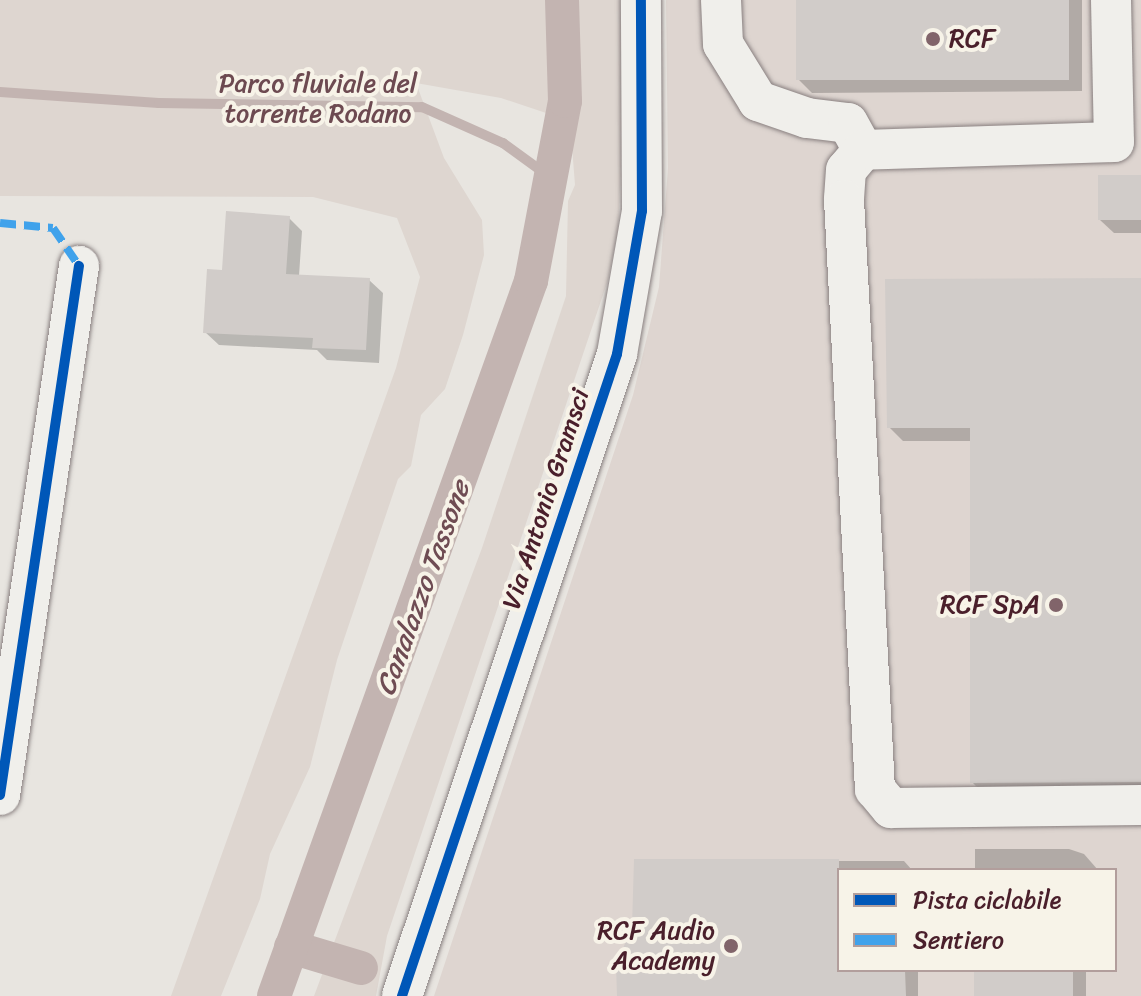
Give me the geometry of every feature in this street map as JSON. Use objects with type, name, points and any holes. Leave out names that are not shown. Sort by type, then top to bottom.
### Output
[{"type":"street","name":"Via Antonio Gramsci","points":[[402,996],[617,354],[642,211],[641,0]]},
{"type":"street","points":[[721,0],[723,44],[758,101],[807,118],[848,123],[863,150]]},
{"type":"street","points":[[1111,0],[1128,142],[863,150],[846,170],[844,200],[875,789],[891,808],[1141,805]]},
{"type":"street","points":[[0,795],[79,266]]},
{"type":"shaded area","points":[[666,0],[1141,0],[1141,996],[434,996],[633,395],[659,287],[668,168]]},
{"type":"green space","name":"Parco fluviale del torrente Rodano","points":[[0,0],[621,0],[624,99],[618,231],[608,280],[387,936],[376,996],[314,996],[482,548],[566,296],[568,201],[575,185],[570,121],[501,98],[416,83],[444,158],[482,220],[484,255],[463,335],[445,389],[421,415],[411,466],[398,479],[337,660],[310,767],[270,854],[260,899],[221,996],[171,996],[396,368],[420,277],[397,218],[313,197],[0,196]]},
{"type":"building","name":"RCF","points":[[796,0],[1069,0],[1069,80],[796,80]]},
{"type":"building","points":[[1098,175],[1141,175],[1141,220],[1098,220]]},
{"type":"building","points":[[226,211],[290,216],[286,274],[370,278],[366,350],[312,348],[313,338],[203,333],[207,269],[222,270]]},
{"type":"building","name":"RCF SpA","points":[[1141,278],[1141,782],[970,783],[970,428],[887,428],[885,279]]},
{"type":"building","name":"RCF Audio Academy","points":[[634,859],[839,859],[837,972],[905,972],[906,996],[617,996],[616,965],[632,927]]},
{"type":"building","points":[[974,972],[1073,972],[1073,996],[974,996]]},
{"type":"waterway","name":"Canalazzo Tassone","points":[[274,996],[531,281],[565,101],[562,0]]},
{"type":"waterway","points":[[0,92],[159,103],[422,107],[503,143],[547,175]]},
{"type":"waterway","points":[[291,947],[361,968]]},
{"type":"marked path","points":[[0,223],[53,228],[79,266]]},
{"type":"cycle path","points":[[402,996],[617,354],[642,211],[641,0]]},
{"type":"cycle path","points":[[0,795],[79,266]]},
{"type":"place","name":"RCF","points":[[933,39]]},
{"type":"place","name":"RCF SpA","points":[[1056,605]]},
{"type":"place","name":"RCF Audio Academy","points":[[731,946]]}]
